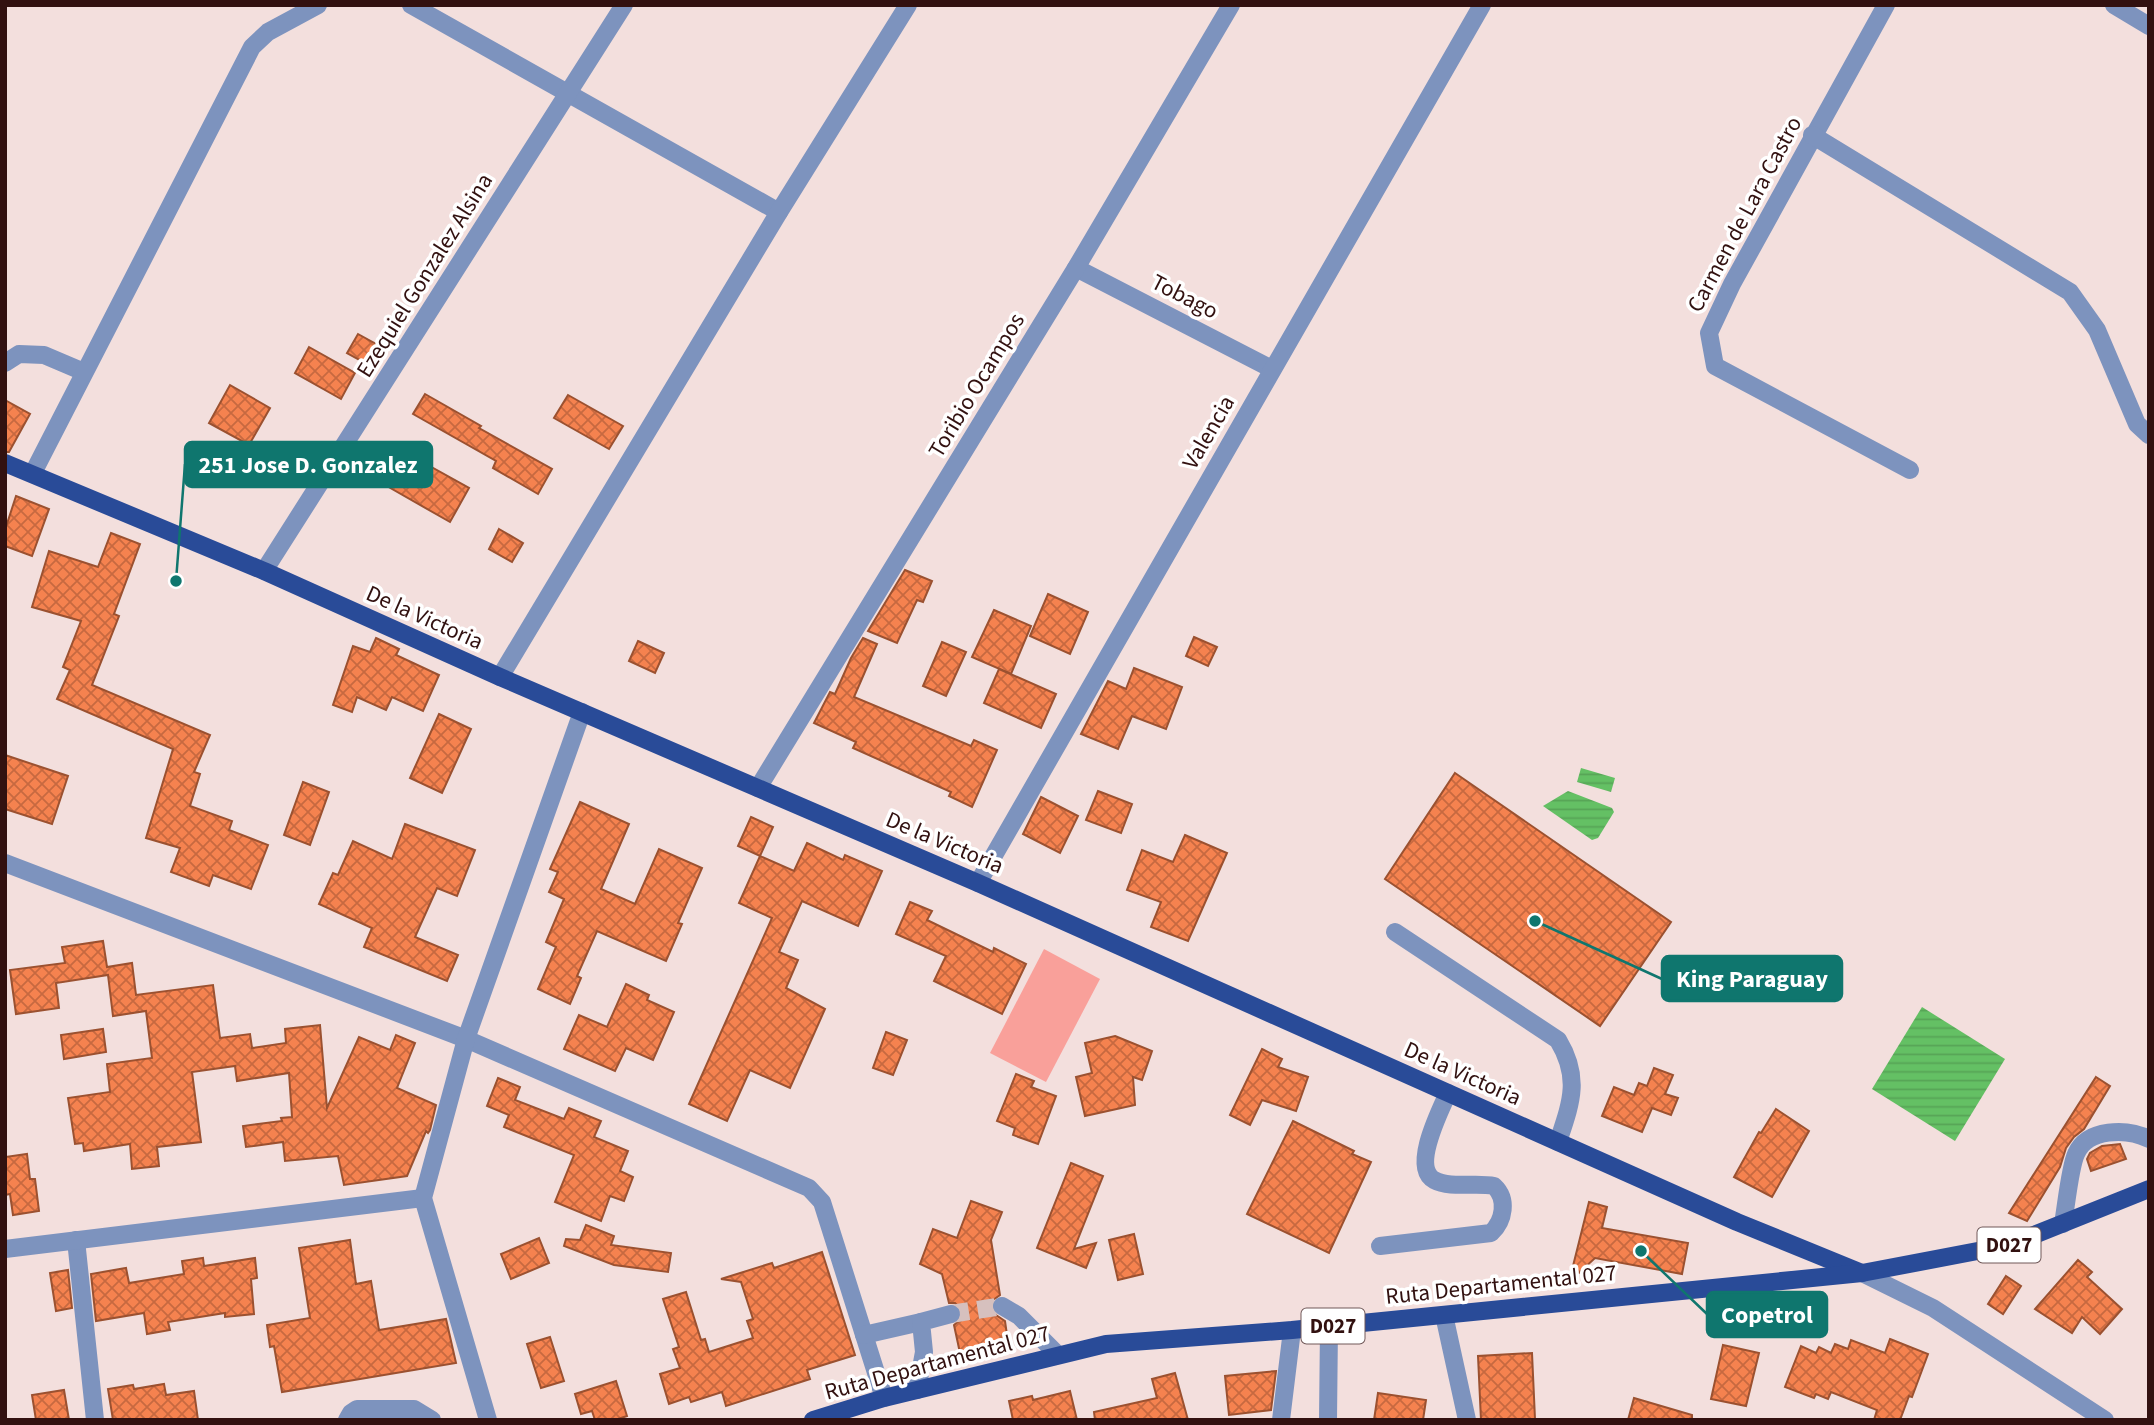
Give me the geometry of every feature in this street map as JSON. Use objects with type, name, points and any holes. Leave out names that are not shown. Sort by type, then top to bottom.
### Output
[{"type":"main road","name":"De la Victoria","points":[[5,463],[264,571],[500,677],[978,883],[1737,1222],[1862,1273]]},
{"type":"main road","name":"Ruta Departamental 027","points":[[813,1420],[884,1398],[1105,1344],[1292,1330],[1862,1273],[2009,1245],[2149,1189]]},
{"type":"street","points":[[33,473],[252,47],[268,32],[318,5]]},
{"type":"street","points":[[411,5],[779,212]]},
{"type":"street","name":"Ezequiel Gonzalez Alsina","points":[[264,571],[624,5]]},
{"type":"street","points":[[500,677],[779,212],[908,5]]},
{"type":"street","name":"Toribio Ocampos","points":[[758,788],[1076,268],[1231,5]]},
{"type":"street","name":"Valencia","points":[[978,883],[1482,5]]},
{"type":"street","name":"Carmen de Lara Castro","points":[[1886,5],[1812,135],[1732,284],[1709,333],[1715,366],[1910,470]]},
{"type":"street","points":[[2114,5],[2149,26]]},
{"type":"street","points":[[1812,135],[2070,292],[2097,330],[2137,424],[2149,435]]},
{"type":"street","name":"Tobago","points":[[1076,268],[1272,369]]},
{"type":"street","points":[[5,363],[19,354],[44,355],[84,372]]},
{"type":"street","points":[[488,1420],[423,1198],[466,1039],[582,712]]},
{"type":"street","points":[[5,863],[466,1039],[809,1188],[822,1202],[884,1398]]},
{"type":"street","points":[[1395,932],[1558,1040],[1569,1058],[1573,1077],[1570,1106],[1558,1142]]},
{"type":"street","points":[[1380,1246],[1490,1233],[1500,1220],[1502,1198],[1494,1186],[1444,1182],[1435,1180],[1430,1175],[1426,1158],[1429,1136],[1448,1093]]},
{"type":"street","points":[[2063,1224],[2076,1153],[2087,1140],[2114,1131],[2149,1139]]},
{"type":"street","points":[[5,1249],[423,1198]]},
{"type":"street","points":[[76,1240],[94,1420]]},
{"type":"street","points":[[1862,1273],[1933,1308],[2105,1420]]},
{"type":"street","points":[[1002,1306],[1019,1316],[1058,1355]]},
{"type":"street","points":[[864,1335],[951,1314]]},
{"type":"street","points":[[1444,1315],[1467,1420]]},
{"type":"street","points":[[917,1390],[924,1352],[921,1322]]},
{"type":"street","points":[[1328,1420],[1329,1326]]},
{"type":"street","points":[[1281,1420],[1292,1330]]},
{"type":"street","points":[[347,1420],[357,1409],[414,1409],[432,1420]]},
{"type":"shaded area","points":[[1581,768],[1615,778],[1611,792],[1577,782]]},
{"type":"shaded area","points":[[1568,791],[1612,808],[1614,812],[1598,838],[1592,840],[1543,806]]},
{"type":"shaded area","points":[[1044,949],[1100,979],[1046,1082],[990,1053]]},
{"type":"shaded area","points":[[1922,1007],[2005,1059],[1955,1141],[1872,1089]]},
{"type":"building","points":[[358,334],[385,349],[374,368],[347,353]]},
{"type":"building","points":[[309,347],[355,373],[341,399],[295,373]]},
{"type":"building","points":[[230,385],[270,408],[249,445],[209,423]]},
{"type":"building","points":[[425,394],[552,469],[538,494],[493,468],[496,461],[413,414]]},
{"type":"building","points":[[568,395],[623,426],[609,449],[554,418]]},
{"type":"building","points":[[5,400],[30,414],[9,452],[5,452]]},
{"type":"building","points":[[390,444],[469,488],[450,522],[371,477]]},
{"type":"building","points":[[16,496],[49,509],[32,556],[5,546],[5,530]]},
{"type":"building","points":[[499,529],[523,543],[512,562],[489,549]]},
{"type":"building","points":[[111,533],[140,544],[114,614],[119,616],[92,685],[210,735],[194,772],[200,774],[190,806],[232,821],[229,830],[268,845],[251,889],[213,875],[209,886],[171,872],[180,848],[146,838],[173,749],[57,699],[70,670],[63,667],[81,621],[32,607],[49,551],[98,567]]},
{"type":"building","points":[[905,570],[932,581],[923,602],[917,600],[897,643],[868,631]]},
{"type":"building","points":[[1048,594],[1088,612],[1070,654],[1030,636]]},
{"type":"building","points":[[994,610],[1031,626],[1011,674],[972,657]]},
{"type":"building","points":[[1194,637],[1217,647],[1208,666],[1186,656]]},
{"type":"building","points":[[376,638],[399,649],[396,655],[439,675],[423,711],[392,697],[386,710],[357,697],[352,712],[333,705],[353,646],[370,652]]},
{"type":"building","points":[[863,638],[877,644],[854,697],[971,746],[974,740],[997,750],[972,807],[949,796],[951,792],[853,748],[856,742],[814,723],[830,692],[835,694]]},
{"type":"building","points":[[638,641],[664,653],[655,673],[629,661]]},
{"type":"building","points":[[942,642],[966,652],[946,696],[923,686]]},
{"type":"building","points":[[1134,668],[1182,687],[1166,729],[1132,716],[1118,749],[1081,734],[1108,681],[1126,689]]},
{"type":"building","points":[[999,669],[1056,694],[1041,728],[984,703]]},
{"type":"building","points":[[439,714],[471,729],[442,793],[410,778]]},
{"type":"building","points":[[5,755],[68,776],[52,824],[5,809]]},
{"type":"building","points":[[1455,773],[1671,922],[1600,1026],[1385,879]]},
{"type":"building","points":[[303,782],[329,792],[310,845],[284,835]]},
{"type":"building","points":[[1098,791],[1132,804],[1121,833],[1086,820]]},
{"type":"building","points":[[1041,797],[1078,816],[1060,853],[1023,834]]},
{"type":"building","points":[[580,802],[629,824],[601,889],[635,904],[659,849],[702,868],[678,923],[682,924],[666,961],[597,931],[577,976],[581,978],[570,1004],[538,989],[556,947],[546,942],[564,899],[549,892],[558,872],[550,869]]},
{"type":"building","points":[[751,817],[773,827],[760,856],[738,846]]},
{"type":"building","points":[[405,824],[475,850],[457,896],[437,888],[415,937],[458,955],[447,981],[364,947],[372,928],[319,904],[333,873],[338,875],[353,841],[392,859]]},
{"type":"building","points":[[1185,835],[1227,853],[1188,941],[1151,927],[1161,902],[1127,890],[1142,850],[1173,862]]},
{"type":"building","points":[[807,843],[843,860],[845,855],[882,871],[858,926],[802,901],[779,952],[798,960],[786,988],[825,1009],[790,1088],[750,1070],[727,1121],[689,1104],[772,918],[739,903],[760,856],[794,871]]},
{"type":"building","points":[[910,902],[932,911],[927,920],[993,952],[994,948],[1026,964],[1002,1014],[934,981],[946,956],[896,934]]},
{"type":"building","points":[[103,941],[107,967],[132,963],[136,995],[213,985],[220,1038],[250,1034],[252,1048],[286,1043],[285,1029],[320,1025],[327,1108],[359,1037],[390,1050],[396,1035],[415,1043],[397,1088],[436,1105],[430,1130],[428,1133],[426,1131],[407,1176],[344,1185],[338,1156],[285,1161],[283,1142],[246,1147],[243,1126],[282,1121],[281,1118],[292,1117],[289,1073],[237,1081],[235,1066],[192,1072],[201,1142],[157,1147],[159,1166],[132,1169],[130,1144],[84,1151],[83,1143],[75,1144],[68,1098],[110,1092],[107,1064],[152,1058],[146,1011],[113,1016],[108,975],[56,983],[59,1008],[16,1014],[10,970],[65,963],[62,947]]},
{"type":"building","points":[[626,984],[649,995],[647,1000],[674,1012],[653,1060],[626,1048],[615,1071],[564,1049],[579,1015],[607,1027]]},
{"type":"building","points":[[103,1029],[106,1052],[64,1059],[61,1035]]},
{"type":"building","points":[[886,1032],[907,1040],[893,1075],[873,1068]]},
{"type":"building","points":[[1115,1036],[1152,1051],[1142,1080],[1133,1077],[1135,1105],[1085,1116],[1076,1077],[1092,1073],[1085,1043]]},
{"type":"building","points":[[1262,1049],[1282,1059],[1278,1067],[1308,1077],[1296,1111],[1262,1100],[1250,1125],[1230,1115]]},
{"type":"building","points":[[1654,1068],[1673,1075],[1665,1094],[1678,1098],[1671,1115],[1652,1108],[1642,1132],[1602,1116],[1614,1087],[1634,1095],[1639,1083],[1647,1086]]},
{"type":"building","points":[[1016,1074],[1034,1081],[1031,1087],[1056,1096],[1038,1144],[1013,1135],[1015,1128],[997,1121]]},
{"type":"building","points":[[2096,1077],[2110,1086],[2084,1129],[2066,1148],[2060,1167],[2027,1221],[2009,1213]]},
{"type":"building","points":[[498,1078],[520,1087],[515,1100],[564,1119],[569,1108],[601,1121],[594,1137],[628,1151],[620,1171],[633,1177],[624,1201],[610,1196],[601,1221],[555,1202],[574,1155],[504,1127],[509,1115],[487,1106]]},
{"type":"building","points":[[1776,1109],[1809,1131],[1772,1197],[1734,1177],[1759,1132],[1761,1133]]},
{"type":"building","points":[[1293,1121],[1371,1162],[1329,1253],[1247,1214]]},
{"type":"building","points":[[2120,1144],[2126,1159],[2091,1171],[2087,1159],[2090,1153],[2102,1146]]},
{"type":"building","points":[[27,1154],[30,1179],[35,1179],[39,1211],[13,1215],[10,1194],[5,1195],[5,1157]]},
{"type":"building","points":[[1071,1163],[1103,1176],[1074,1249],[1096,1243],[1086,1268],[1037,1248]]},
{"type":"building","points":[[971,1201],[1002,1212],[991,1240],[1000,1295],[993,1300],[991,1307],[996,1315],[1005,1321],[1008,1342],[960,1353],[954,1325],[962,1318],[962,1310],[955,1303],[949,1303],[942,1274],[920,1264],[933,1229],[957,1238]]},
{"type":"building","points":[[1589,1202],[1607,1207],[1602,1228],[1688,1243],[1682,1274],[1595,1258],[1569,1282]]},
{"type":"building","points":[[586,1225],[614,1236],[611,1245],[671,1253],[668,1272],[614,1265],[564,1246],[566,1239],[580,1240]]},
{"type":"building","points":[[1134,1234],[1143,1274],[1118,1280],[1109,1240]]},
{"type":"building","points":[[539,1238],[549,1263],[511,1279],[501,1254]]},
{"type":"building","points":[[350,1240],[356,1284],[371,1281],[379,1330],[446,1319],[456,1363],[282,1392],[274,1346],[270,1347],[267,1325],[310,1318],[299,1248]]},
{"type":"building","points":[[822,1252],[855,1355],[807,1370],[810,1379],[726,1406],[722,1392],[691,1402],[689,1397],[669,1404],[660,1374],[680,1368],[673,1349],[679,1347],[663,1299],[686,1292],[701,1340],[705,1339],[709,1352],[753,1338],[747,1321],[753,1319],[741,1282],[721,1279],[772,1263],[774,1268]]},
{"type":"building","points":[[203,1258],[204,1266],[255,1258],[257,1278],[251,1279],[254,1314],[225,1317],[225,1313],[168,1322],[170,1330],[147,1334],[144,1313],[96,1321],[91,1274],[126,1268],[129,1283],[184,1274],[182,1261]]},
{"type":"building","points":[[2078,1260],[2092,1272],[2087,1277],[2122,1309],[2100,1334],[2082,1317],[2072,1333],[2035,1309]]},
{"type":"building","points":[[68,1270],[72,1308],[56,1311],[50,1273]]},
{"type":"building","points":[[2006,1276],[2021,1286],[2003,1314],[1988,1304]]},
{"type":"building","points":[[550,1337],[564,1381],[541,1388],[527,1344]]},
{"type":"building","points":[[1890,1339],[1928,1354],[1900,1420],[1874,1420],[1877,1410],[1831,1392],[1828,1399],[1816,1394],[1814,1398],[1785,1387],[1801,1346],[1816,1353],[1819,1347],[1831,1353],[1835,1344],[1848,1349],[1851,1340],[1885,1353]]},
{"type":"building","points":[[1723,1345],[1759,1353],[1746,1406],[1711,1399]]},
{"type":"building","points":[[1532,1353],[1535,1419],[1481,1420],[1478,1356]]},
{"type":"building","points":[[1276,1371],[1271,1410],[1229,1415],[1225,1376]]},
{"type":"building","points":[[1175,1373],[1188,1420],[1095,1420],[1094,1412],[1157,1398],[1152,1379]]},
{"type":"building","points":[[616,1381],[627,1416],[615,1420],[595,1420],[592,1411],[581,1414],[575,1394]]},
{"type":"building","points":[[164,1384],[166,1395],[194,1391],[198,1420],[113,1420],[108,1389],[133,1385],[134,1389]]},
{"type":"building","points":[[64,1390],[69,1420],[36,1420],[32,1395]]},
{"type":"building","points":[[1070,1391],[1077,1420],[1013,1420],[1009,1401],[1032,1396],[1033,1400]]},
{"type":"building","points":[[1378,1393],[1426,1400],[1423,1420],[1374,1420]]},
{"type":"building","points":[[1634,1398],[1692,1415],[1692,1420],[1628,1420]]},
{"type":"tunnel","points":[[951,1314],[1002,1306]]},
{"type":"place","name":"251 Jose D. Gonzalez","points":[[176,581]]},
{"type":"place","name":"King Paraguay","points":[[1535,921]]},
{"type":"place","name":"Copetrol","points":[[1641,1251]]}]
